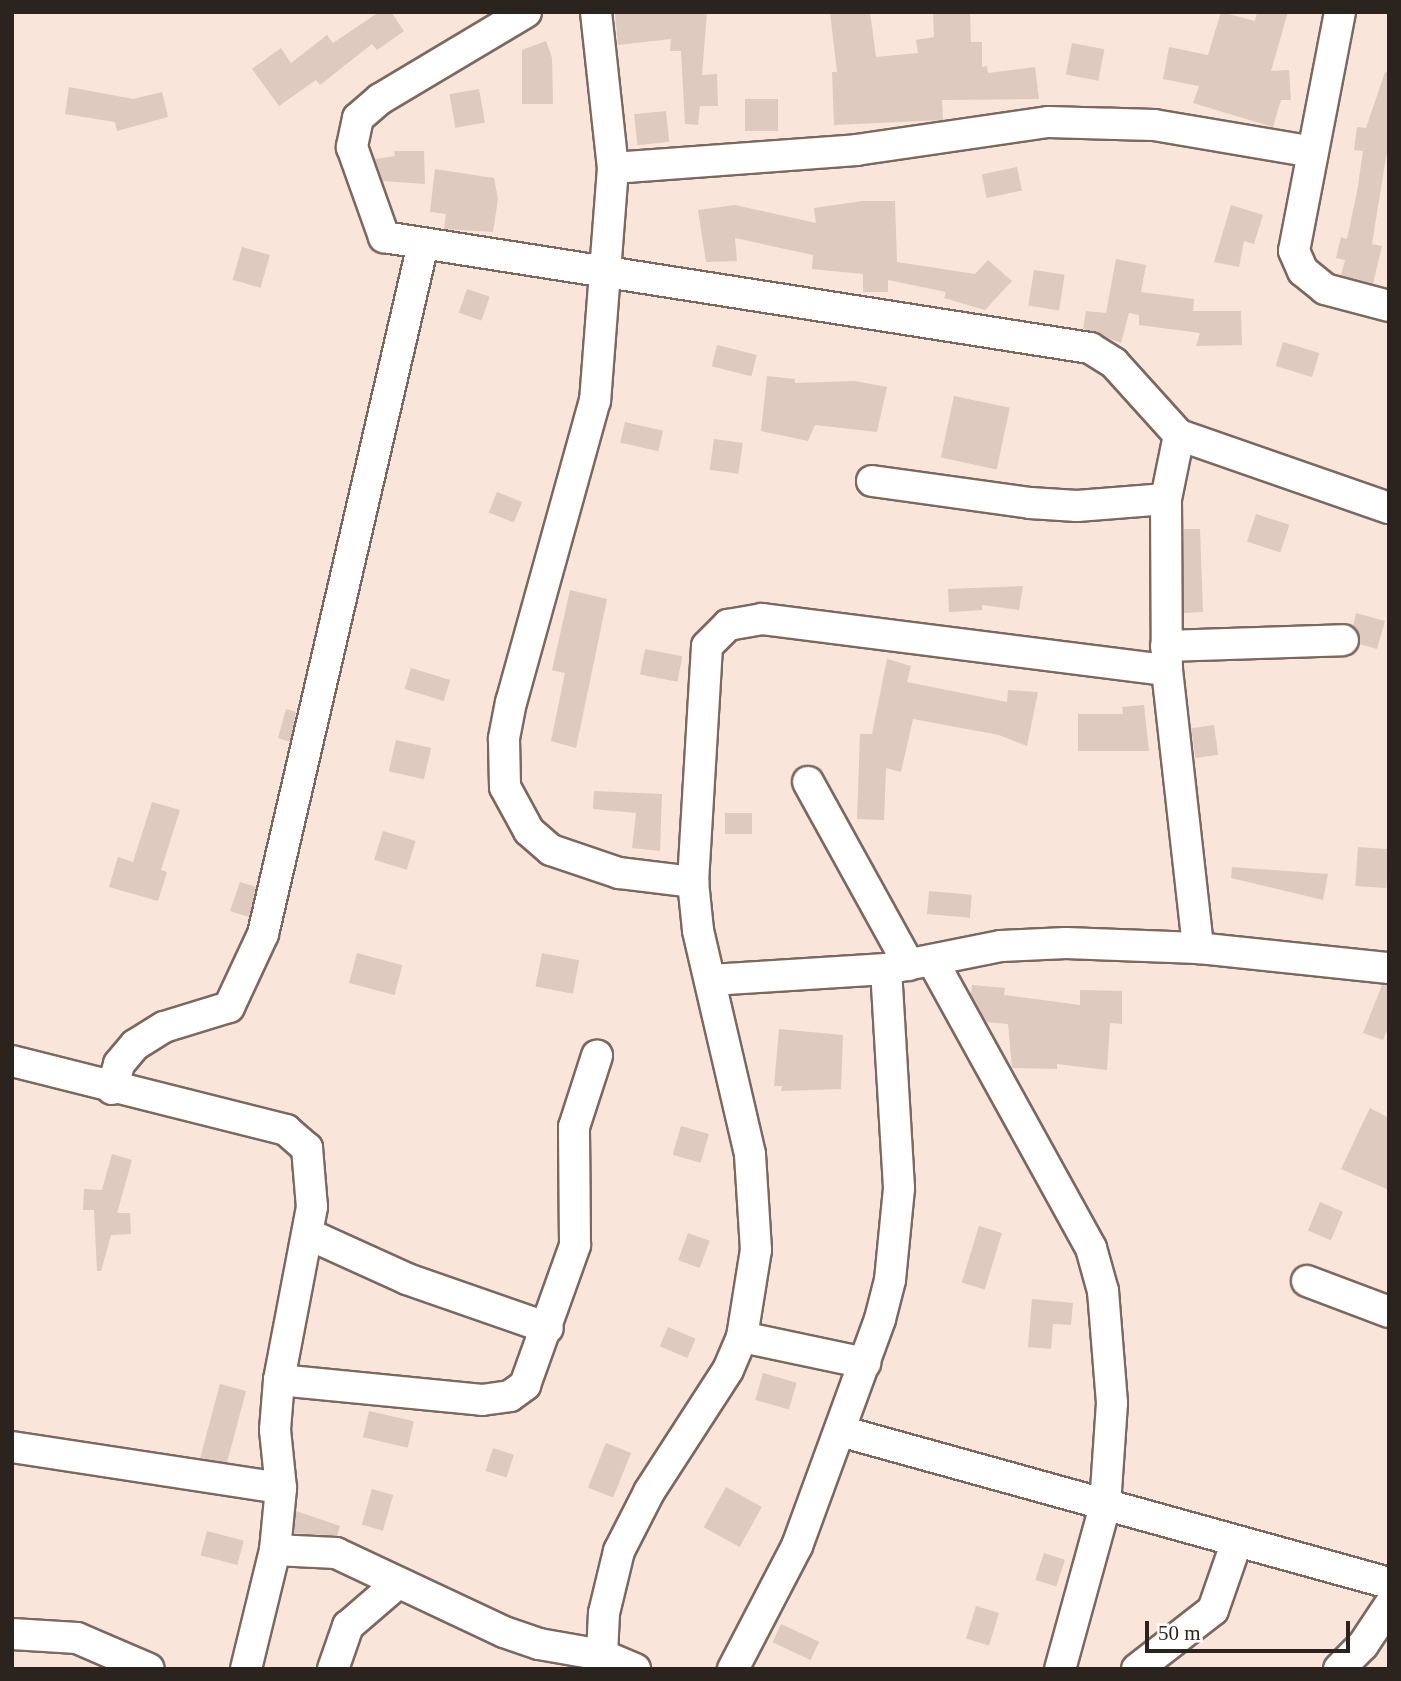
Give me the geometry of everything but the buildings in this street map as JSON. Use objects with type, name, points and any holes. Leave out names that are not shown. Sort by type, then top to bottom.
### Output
[{"type":"street","points":[[526,12],[380,99],[354,126],[355,157],[384,237],[1090,348],[1114,363],[1179,435],[1389,508]]},
{"type":"street","points":[[596,12],[613,168],[608,272],[593,410],[510,702],[504,739],[505,787],[529,831],[551,850],[619,873],[693,882]]},
{"type":"street","points":[[1340,12],[1294,239],[1297,264],[1312,280],[1337,294],[1389,306]]},
{"type":"street","points":[[613,168],[856,150],[1048,122],[1154,125],[1313,152]]},
{"type":"street","points":[[111,1089],[119,1064],[135,1045],[164,1027],[229,1007],[262,934],[423,244]]},
{"type":"street","points":[[1179,435],[1166,499],[1166,658],[1198,947]]},
{"type":"street","points":[[872,481],[1030,503],[1077,506],[1166,499]]},
{"type":"street","points":[[602,1655],[604,1613],[619,1551],[649,1492],[728,1370],[742,1337],[756,1250],[757,1212],[750,1154],[698,930],[693,882],[702,665],[707,646],[728,625],[762,619],[1166,658],[1343,640]]},
{"type":"street","points":[[808,782],[909,964],[1091,1248],[1104,1291],[1112,1403],[1105,1506],[1060,1669]]},
{"type":"street","points":[[711,980],[909,964],[1002,946],[1066,943],[1198,947],[1389,968]]},
{"type":"street","points":[[733,1669],[797,1546],[865,1363],[890,1280],[899,1188],[909,964]]},
{"type":"street","points":[[279,1380],[482,1400],[510,1396],[525,1385],[548,1328],[575,1245],[574,1127],[597,1056]]},
{"type":"street","points":[[12,1061],[111,1089],[271,1126],[301,1139],[307,1148],[310,1172],[308,1234],[279,1380],[275,1430],[282,1488],[275,1550],[246,1669]]},
{"type":"street","points":[[308,1234],[407,1279],[548,1328]]},
{"type":"street","points":[[1307,1281],[1389,1312]]},
{"type":"street","points":[[742,1337],[865,1363]]},
{"type":"street","points":[[840,1431],[1236,1544],[1389,1583]]},
{"type":"street","points":[[12,1447],[282,1488]]},
{"type":"street","points":[[1137,1669],[1194,1629],[1213,1609],[1236,1544]]},
{"type":"street","points":[[275,1550],[336,1553],[539,1644],[602,1655],[635,1669]]},
{"type":"street","points":[[333,1669],[348,1626],[398,1583]]},
{"type":"street","points":[[1339,1669],[1363,1645],[1389,1606]]},
{"type":"street","points":[[12,1634],[77,1638],[149,1669]]}]
